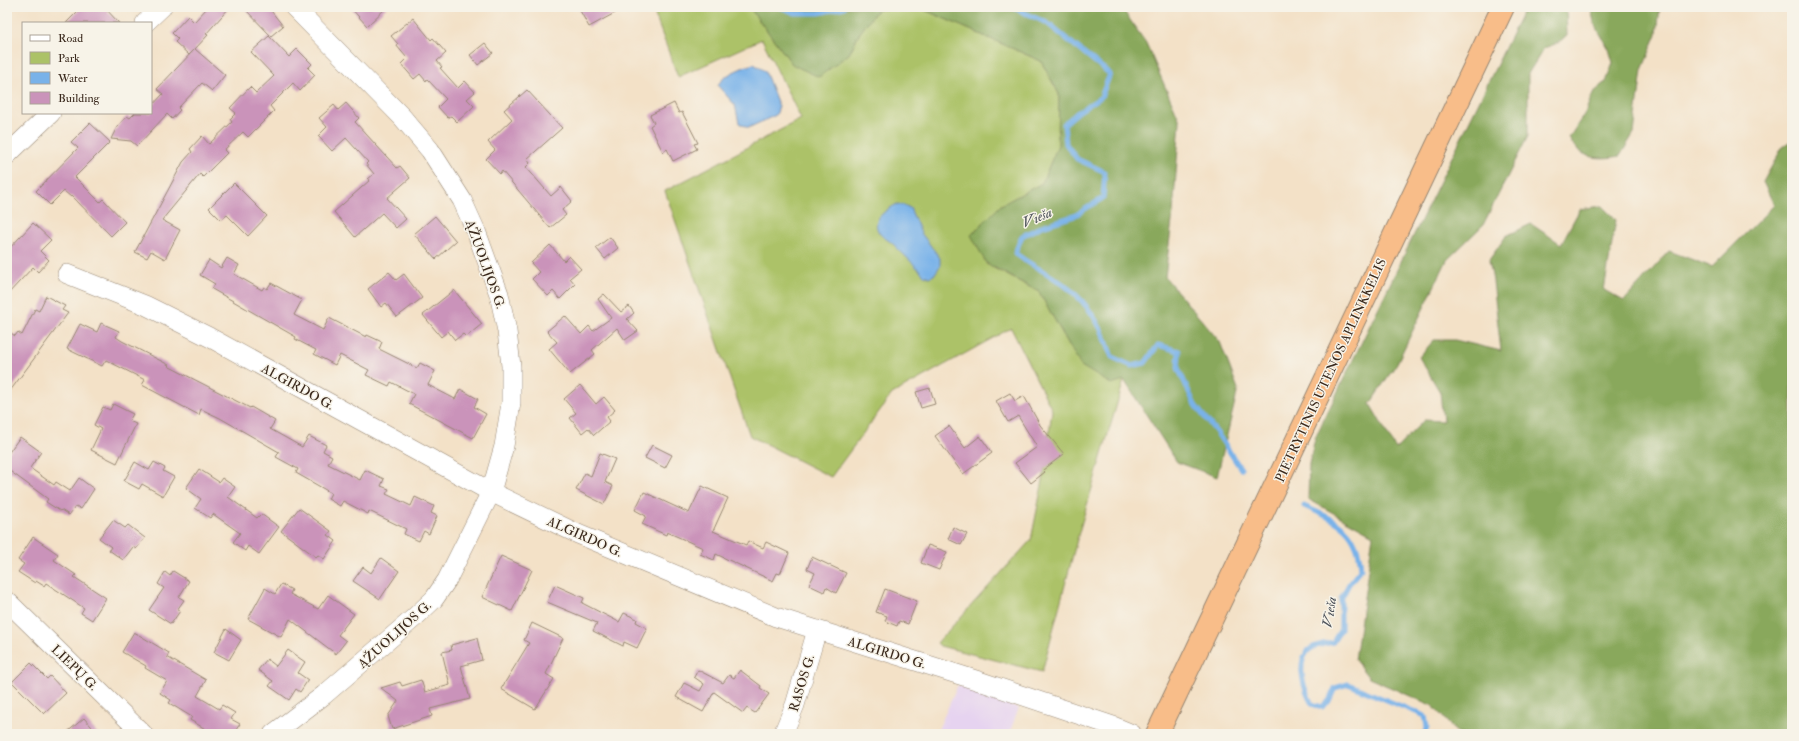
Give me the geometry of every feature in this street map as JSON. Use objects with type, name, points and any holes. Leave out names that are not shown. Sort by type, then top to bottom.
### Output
[{"type":"highway","name":"PIETRYTINIS UTENOS APLINKKELIS","points":[[1157,734],[1502,7]]},
{"type":"street","points":[[146,22],[162,7]]},
{"type":"street","name":"ĄŽUOLIJOS G.","points":[[273,734],[324,695],[434,599],[447,580],[491,492],[504,446],[511,403],[511,366],[507,331],[499,294],[476,231],[462,200],[430,150],[402,117],[294,7]]},
{"type":"street","points":[[7,155],[50,114]]},
{"type":"street","name":"ALGIRDO G.","points":[[67,274],[145,305],[209,337],[491,492],[651,566],[776,617],[979,681],[1113,726],[1132,734]]},
{"type":"street","name":"LIEPŲ G.","points":[[7,601],[143,734]]},
{"type":"street","name":"RASOS G.","points":[[782,734],[795,705],[817,630]]},
{"type":"shaded area","points":[[958,685],[1019,708],[1009,734],[936,734]]},
{"type":"green space","points":[[652,7],[749,7],[793,65],[849,54],[859,34],[877,10],[899,7],[918,7],[1041,61],[1059,94],[1058,145],[1042,183],[1002,205],[986,264],[1039,292],[1081,366],[1124,380],[1079,532],[1042,672],[940,646],[937,643],[1031,540],[1043,480],[1052,410],[1011,328],[892,394],[831,477],[750,436],[665,191],[801,119],[762,39],[678,77]]},
{"type":"green space","points":[[749,7],[899,7],[877,10],[859,34],[849,54],[819,77],[793,65]]},
{"type":"green space","points":[[918,7],[1121,7],[1146,43],[1180,121],[1173,213],[1165,277],[1220,342],[1238,389],[1217,477],[1177,462],[1124,380],[1111,384],[1081,366],[1039,292],[986,263],[971,235],[1001,205],[1042,183],[1058,145],[1059,94],[1041,61]]},
{"type":"green space","points":[[1525,7],[1566,7],[1567,35],[1558,43],[1544,48],[1528,74],[1528,136],[1483,225],[1447,260],[1397,363],[1370,404],[1396,449],[1424,420],[1443,421],[1440,392],[1419,357],[1434,340],[1455,340],[1501,351],[1493,281],[1489,260],[1506,236],[1531,224],[1561,244],[1580,209],[1602,206],[1616,220],[1604,290],[1624,301],[1669,251],[1712,267],[1774,205],[1763,182],[1783,146],[1792,140],[1792,734],[1458,734],[1433,706],[1369,678],[1355,660],[1373,535],[1308,499],[1309,464],[1315,438]]},
{"type":"green space","points":[[1590,7],[1660,7],[1657,34],[1642,70],[1634,133],[1620,156],[1597,158],[1584,154],[1573,145],[1569,138],[1585,113],[1593,93],[1606,82],[1613,63],[1609,49],[1595,25]]},
{"type":"water","points":[[754,64],[765,71],[779,107],[776,115],[748,128],[739,123],[735,105],[718,86],[720,82],[728,75],[739,69]]},
{"type":"water","points":[[897,204],[910,208],[921,233],[940,258],[940,266],[934,275],[929,277],[924,275],[893,244],[881,235],[877,229],[876,224],[880,216]]},
{"type":"building","points":[[82,7],[104,7],[118,22],[67,22]]},
{"type":"building","points":[[208,7],[230,7],[195,49],[225,75],[212,91],[202,83],[178,108],[180,110],[172,119],[167,114],[137,146],[131,141],[111,139],[117,127],[127,116],[130,118],[134,114],[152,114],[152,106],[163,94],[157,89],[194,50],[189,55],[175,42],[178,39],[172,33],[188,16],[194,22]]},
{"type":"building","points":[[243,7],[268,7],[283,26],[271,36]]},
{"type":"building","points":[[350,7],[387,7],[367,26]]},
{"type":"building","points":[[578,7],[626,7],[589,27]]},
{"type":"building","points":[[413,18],[431,40],[433,38],[446,53],[437,61],[442,67],[440,68],[458,88],[465,81],[475,92],[467,99],[474,106],[457,122],[451,116],[448,118],[438,107],[446,99],[427,79],[426,81],[420,74],[414,79],[401,64],[407,58],[396,45],[398,44],[391,36]]},
{"type":"building","points":[[269,36],[289,57],[297,49],[312,64],[308,68],[315,75],[300,91],[293,83],[270,106],[274,111],[248,137],[243,132],[224,150],[227,153],[203,177],[200,174],[162,220],[180,230],[165,259],[151,251],[147,258],[135,252],[183,162],[192,152],[190,149],[202,136],[209,144],[232,122],[230,119],[236,113],[230,108],[250,87],[256,93],[274,76],[251,52]]},
{"type":"building","points":[[485,43],[493,53],[478,65],[470,55]]},
{"type":"building","points":[[527,90],[562,128],[527,159],[530,163],[526,167],[551,196],[561,187],[572,201],[562,210],[566,215],[550,228],[502,171],[500,174],[486,159],[495,150],[488,142],[512,119],[504,110]]},
{"type":"building","points":[[346,103],[359,118],[355,122],[397,168],[400,166],[410,178],[387,198],[406,219],[396,228],[382,213],[355,237],[334,212],[370,180],[368,179],[374,174],[366,164],[368,162],[346,138],[332,151],[318,136],[327,127],[319,118],[334,105],[338,110]]},
{"type":"building","points":[[674,103],[679,113],[682,112],[698,143],[694,144],[697,149],[673,161],[667,149],[663,152],[650,126],[654,123],[650,115]]},
{"type":"building","points":[[90,123],[110,142],[75,177],[100,202],[103,199],[125,222],[111,236],[72,196],[71,197],[64,191],[50,205],[36,191],[78,148],[71,142]]},
{"type":"building","points":[[234,183],[267,216],[248,236],[227,215],[221,220],[209,208]]},
{"type":"building","points":[[435,216],[456,241],[436,259],[414,234]]},
{"type":"building","points":[[33,223],[51,240],[40,251],[49,260],[38,272],[33,267],[7,295],[7,251]]},
{"type":"building","points":[[610,237],[618,248],[605,259],[596,248]]},
{"type":"building","points":[[550,245],[564,261],[569,256],[581,269],[570,278],[575,284],[560,299],[553,291],[548,296],[532,279],[539,272],[531,263]]},
{"type":"building","points":[[227,258],[239,265],[234,274],[262,290],[264,287],[267,289],[271,283],[302,300],[294,315],[323,330],[329,318],[366,337],[367,335],[382,342],[379,349],[417,368],[420,363],[435,371],[428,385],[455,399],[460,389],[478,399],[474,407],[486,414],[473,438],[409,404],[414,394],[391,382],[389,386],[366,375],[369,370],[340,355],[335,365],[314,354],[316,350],[295,339],[296,337],[212,289],[215,284],[200,275],[209,260],[221,268]]},
{"type":"building","points":[[389,272],[396,280],[404,274],[422,298],[397,317],[386,303],[381,307],[368,289]]},
{"type":"building","points":[[454,290],[482,324],[466,337],[463,334],[455,340],[448,331],[441,337],[423,315]]},
{"type":"building","points":[[604,294],[621,312],[629,306],[634,313],[627,319],[638,331],[625,340],[617,328],[592,350],[595,354],[570,374],[549,349],[557,342],[547,331],[565,316],[581,334],[589,326],[593,331],[611,318],[598,299]]},
{"type":"building","points":[[46,296],[65,306],[62,310],[68,313],[7,395],[7,330],[15,336],[18,332],[22,335],[35,309],[39,311]]},
{"type":"building","points":[[101,323],[119,331],[116,337],[122,341],[250,408],[251,407],[275,421],[270,429],[302,447],[309,436],[326,445],[323,451],[332,456],[328,464],[360,480],[365,470],[384,479],[381,486],[389,489],[386,494],[411,506],[415,497],[434,506],[431,513],[437,516],[429,534],[424,531],[419,541],[404,534],[406,529],[369,511],[368,514],[343,501],[340,506],[328,499],[331,493],[296,473],[298,469],[276,457],[279,452],[220,418],[201,409],[199,415],[142,385],[145,380],[106,360],[102,366],[67,349],[80,324],[97,332]]},
{"type":"building","points":[[580,385],[596,404],[604,397],[615,410],[607,417],[610,421],[594,435],[588,428],[582,433],[570,418],[576,413],[564,399]]},
{"type":"building","points":[[930,388],[935,404],[921,408],[916,392]]},
{"type":"building","points":[[1010,393],[1015,401],[1024,396],[1040,425],[1064,454],[1043,470],[1045,472],[1031,483],[1015,463],[1037,447],[1018,416],[1008,422],[996,401]]},
{"type":"building","points":[[113,404],[133,414],[129,421],[136,424],[117,463],[91,450],[101,429],[94,425],[103,407],[110,410]]},
{"type":"building","points":[[949,426],[965,448],[980,436],[992,453],[963,474],[935,436]]},
{"type":"building","points":[[20,437],[41,452],[30,468],[54,485],[56,482],[70,491],[79,478],[94,489],[81,509],[76,506],[69,515],[61,510],[60,511],[46,502],[48,499],[7,469],[7,455]]},
{"type":"building","points":[[652,445],[672,455],[665,468],[645,458]]},
{"type":"building","points":[[600,453],[615,459],[605,482],[613,486],[604,504],[576,490],[585,473],[591,476]]},
{"type":"building","points":[[135,462],[149,470],[154,462],[165,468],[163,471],[174,477],[163,496],[142,484],[139,489],[124,481]]},
{"type":"building","points":[[199,469],[219,482],[222,478],[235,487],[228,497],[257,518],[261,514],[279,527],[259,554],[248,546],[245,551],[233,542],[240,533],[213,514],[210,518],[195,508],[201,499],[186,488]]},
{"type":"building","points":[[702,486],[728,498],[713,531],[746,545],[748,541],[763,548],[766,542],[789,553],[780,574],[777,573],[773,581],[716,554],[714,560],[700,554],[703,548],[667,532],[666,535],[642,524],[646,516],[635,510],[644,492],[689,513]]},
{"type":"building","points":[[299,508],[331,531],[328,535],[336,541],[324,559],[318,555],[316,557],[281,531]]},
{"type":"building","points":[[113,520],[125,528],[128,525],[145,538],[136,549],[133,547],[123,560],[109,550],[111,547],[99,538]]},
{"type":"building","points":[[953,527],[967,534],[961,545],[948,539]]},
{"type":"building","points":[[33,537],[58,554],[54,560],[76,575],[74,577],[106,598],[92,620],[81,613],[84,608],[46,583],[44,586],[36,581],[35,583],[18,572],[24,564],[18,560]]},
{"type":"building","points":[[928,545],[947,552],[939,570],[921,563]]},
{"type":"building","points":[[501,556],[532,570],[512,611],[482,597]]},
{"type":"building","points":[[812,557],[846,573],[836,593],[826,587],[824,592],[809,585],[815,573],[807,569]]},
{"type":"building","points":[[381,558],[399,571],[380,599],[353,581],[363,567],[371,573]]},
{"type":"building","points":[[173,571],[189,581],[179,597],[184,600],[177,610],[180,611],[171,624],[149,610],[164,588],[158,584],[165,572],[170,576]]},
{"type":"building","points":[[281,584],[292,590],[290,594],[318,609],[328,595],[354,614],[338,635],[346,641],[336,654],[290,619],[281,637],[248,619],[265,588],[275,594]]},
{"type":"building","points":[[555,585],[584,598],[582,603],[619,622],[624,613],[637,619],[636,622],[647,628],[637,648],[624,642],[623,646],[593,631],[597,623],[547,602]]},
{"type":"building","points":[[885,589],[917,601],[908,624],[899,621],[897,626],[885,621],[887,616],[876,612]]},
{"type":"building","points":[[532,623],[563,638],[546,674],[554,679],[535,709],[501,689],[529,643],[524,640]]},
{"type":"building","points":[[226,629],[241,640],[229,660],[214,652]]},
{"type":"building","points":[[134,632],[169,653],[167,657],[206,680],[197,696],[219,709],[222,705],[235,713],[231,719],[240,724],[233,734],[214,734],[190,720],[192,717],[169,703],[171,700],[160,693],[167,681],[145,668],[146,666],[122,652]]},
{"type":"building","points":[[477,638],[482,660],[461,666],[470,699],[430,709],[432,716],[392,729],[388,716],[398,701],[381,688],[400,682],[402,686],[421,680],[425,692],[450,685],[442,652],[452,650],[451,645]]},
{"type":"building","points":[[288,650],[305,662],[298,673],[308,680],[300,692],[296,689],[289,700],[269,686],[273,681],[258,670],[267,659],[276,666]]},
{"type":"building","points":[[31,663],[47,679],[50,676],[66,693],[44,714],[12,682]]},
{"type":"building","points":[[698,670],[723,683],[729,675],[734,678],[740,670],[769,694],[755,713],[747,708],[743,713],[714,692],[703,712],[676,697],[684,683],[700,691],[704,684],[694,677]]},
{"type":"building","points":[[84,718],[98,734],[65,734]]},
{"type":"waterway","name":"Vieša","points":[[780,7],[795,13],[819,13],[844,7]]},
{"type":"waterway","name":"Vieša","points":[[1012,7],[1047,23],[1110,74],[1101,97],[1078,112],[1064,124],[1066,144],[1077,159],[1105,172],[1103,198],[1074,216],[1042,226],[1022,236],[1015,253],[1063,284],[1082,301],[1096,320],[1112,357],[1132,366],[1145,363],[1158,345],[1179,351],[1178,368],[1195,405],[1217,433],[1241,469]]},
{"type":"waterway","name":"Vieša","points":[[1304,506],[1336,522],[1351,535],[1356,544],[1361,569],[1349,584],[1341,599],[1341,629],[1333,642],[1312,648],[1307,652],[1304,658],[1302,664],[1304,686],[1312,704],[1322,707],[1329,701],[1335,688],[1348,684],[1425,716],[1427,727],[1424,734]]}]
